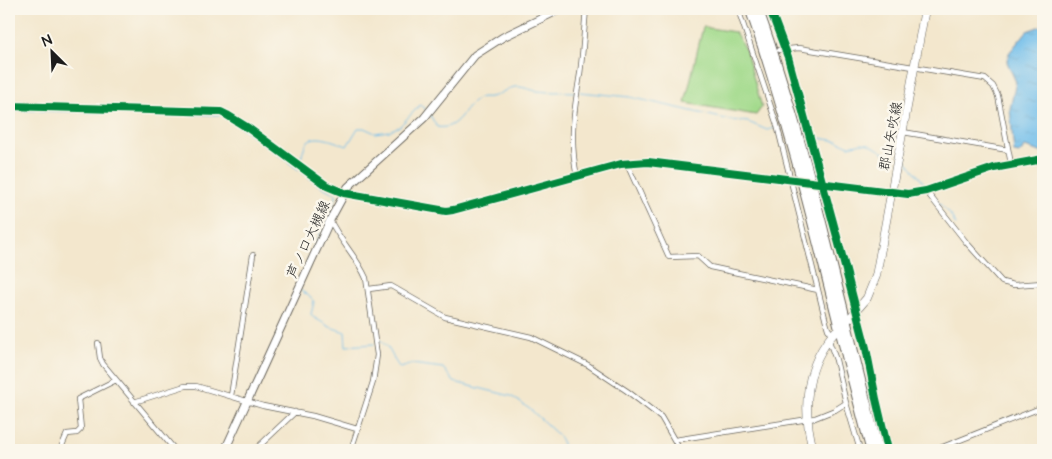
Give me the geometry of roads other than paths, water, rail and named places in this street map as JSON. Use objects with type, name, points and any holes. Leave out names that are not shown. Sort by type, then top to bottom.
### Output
[{"type":"highway","points":[[750,9],[769,64],[804,185],[870,450]]},
{"type":"highway","points":[[758,9],[802,150],[878,450]]},
{"type":"main road","name":"芦ノ口大槻線","points":[[225,450],[344,192],[362,172],[424,118],[475,55],[503,37],[561,9]]},
{"type":"main road","name":"郡山矢吹線","points":[[850,318],[867,298],[875,281],[925,9]]},
{"type":"main road","points":[[813,450],[808,432],[808,400],[812,373],[820,352],[832,335]]},
{"type":"street","points":[[577,177],[573,155],[573,115],[586,9]]},
{"type":"street","points":[[738,9],[793,179],[818,290],[828,329],[832,335],[846,403],[860,450]]},
{"type":"street","points":[[770,9],[823,182],[857,312],[888,450]]},
{"type":"street","points":[[782,50],[799,48],[979,76],[990,82],[998,96],[1011,164]]},
{"type":"street","points":[[753,55],[759,54]]},
{"type":"street","points":[[9,106],[221,112],[248,128],[324,184],[344,192],[434,209],[453,210],[627,164],[654,162],[793,179]]},
{"type":"street","points":[[903,132],[1008,150]]},
{"type":"street","points":[[815,182],[908,194],[926,191],[1011,164],[1043,158]]},
{"type":"street","points":[[627,164],[669,257],[698,256],[710,267],[818,290]]},
{"type":"street","points":[[926,191],[966,242],[1002,282],[1014,285],[1043,283]]},
{"type":"street","points":[[330,220],[336,233],[362,270],[369,289],[377,355],[373,382],[351,450]]},
{"type":"street","points":[[231,396],[253,255]]},
{"type":"street","points":[[369,289],[392,286],[445,317],[468,324],[531,337],[588,365],[656,412],[664,420],[680,450]]},
{"type":"street","points":[[98,343],[102,363],[175,450]]},
{"type":"street","points":[[60,450],[66,434],[77,434],[80,431],[78,399],[116,380]]},
{"type":"street","points":[[134,402],[190,386],[202,387],[247,401],[339,422],[357,429]]},
{"type":"street","points":[[674,440],[823,416],[846,403]]},
{"type":"street","points":[[935,450],[1043,407]]},
{"type":"street","points":[[254,450],[295,412]]},
{"type":"water","points":[[1041,26],[1043,28],[1043,153],[1025,147],[1019,154],[1014,153],[1010,109],[1016,82],[1007,62],[1009,53],[1027,31]]},
{"type":"waterway","points":[[430,115],[437,127],[451,125],[479,98],[493,96],[515,87],[542,92],[576,92]]},
{"type":"waterway","points":[[580,92],[630,97],[730,120],[748,122],[767,130],[775,128]]},
{"type":"waterway","points":[[300,164],[305,146],[312,139],[328,139],[347,146],[358,128],[364,128],[375,133],[389,131],[400,126],[420,105],[426,110]]},
{"type":"waterway","points":[[9,110],[223,115]]},
{"type":"waterway","points":[[237,124],[319,185],[336,194],[336,198],[313,248]]},
{"type":"waterway","points":[[813,137],[838,141],[849,146],[862,143],[869,144],[893,158]]},
{"type":"waterway","points":[[902,159],[905,159],[927,187]]},
{"type":"waterway","points":[[935,199],[950,214],[956,225]]},
{"type":"waterway","points":[[300,290],[314,302],[311,314],[313,317],[330,327],[345,332],[346,346],[374,344]]},
{"type":"waterway","points":[[377,342],[380,340],[387,347],[400,368],[412,364],[443,368],[454,382],[511,396],[531,410],[557,434],[565,450]]},
{"type":"tunnel","points":[[759,54],[779,50]]}]
